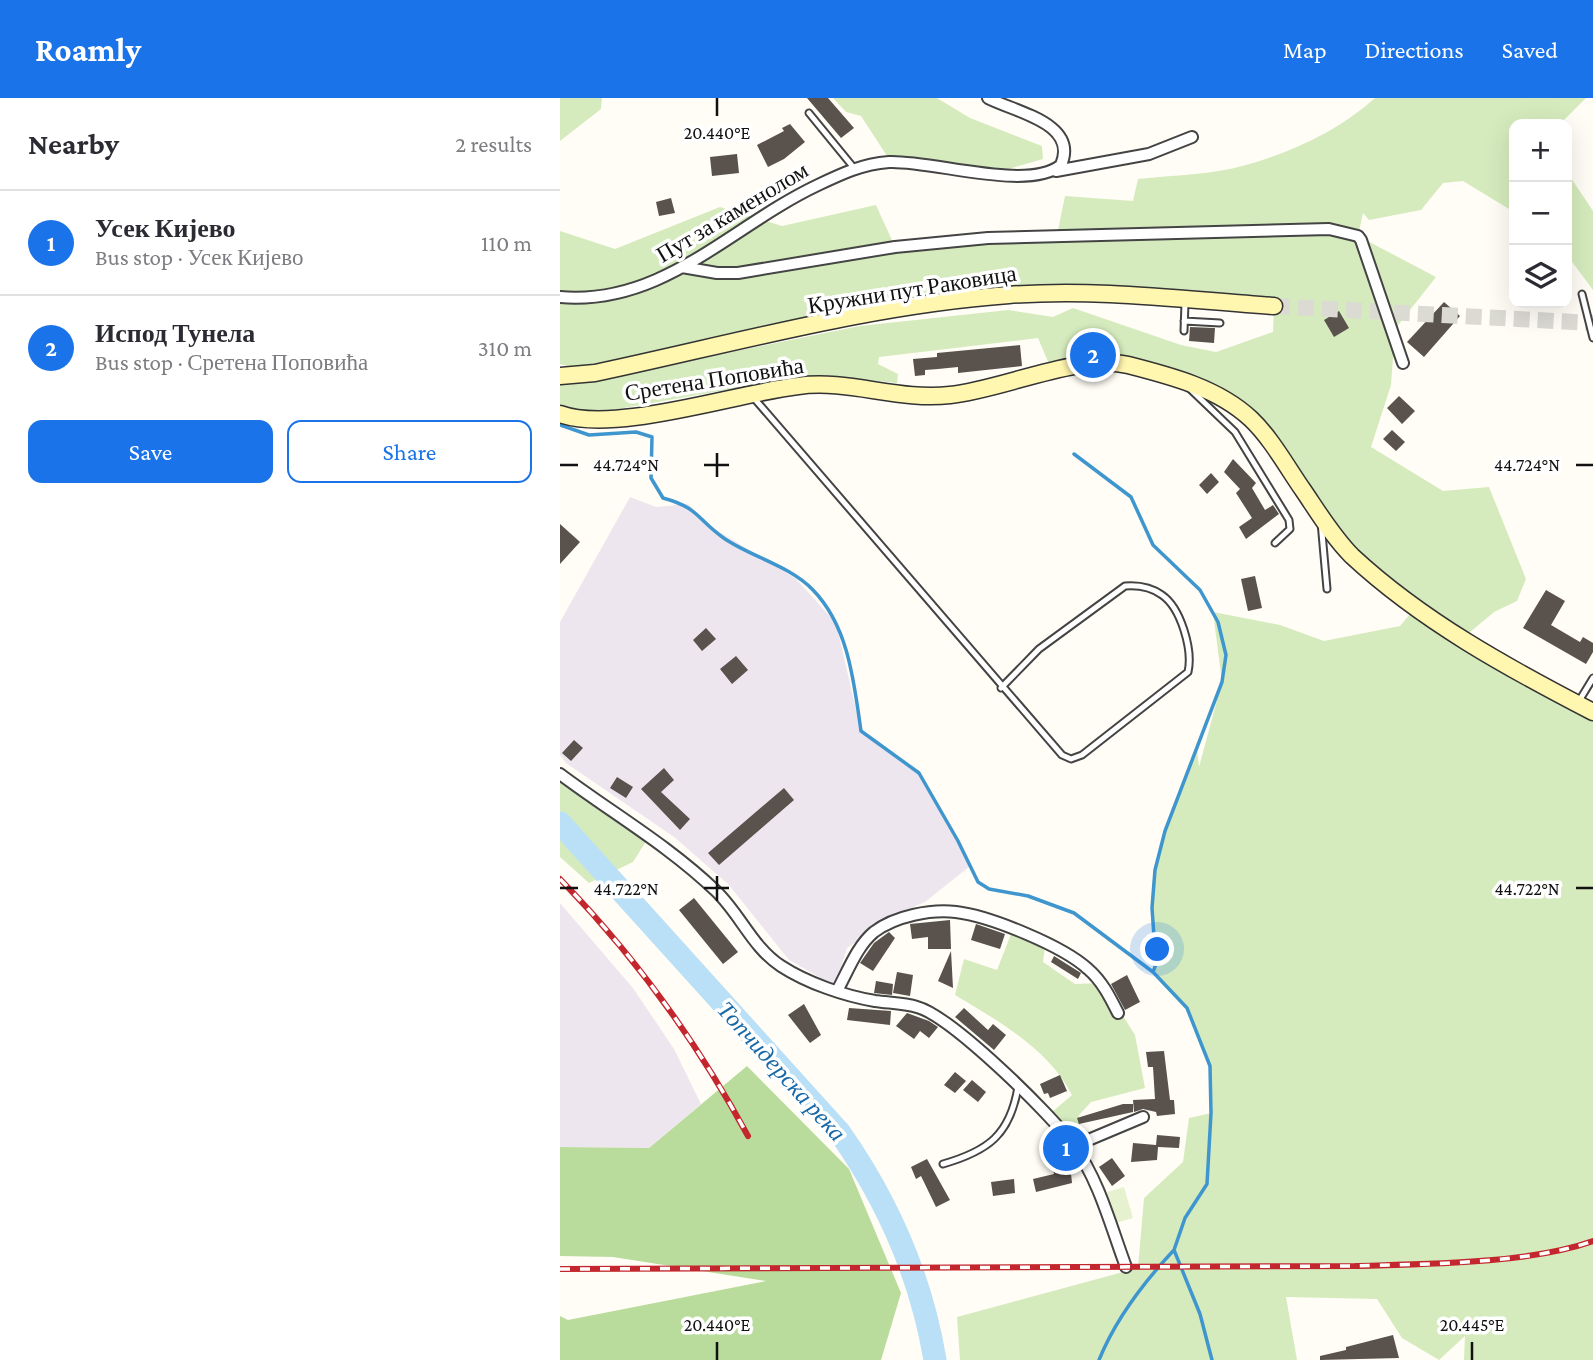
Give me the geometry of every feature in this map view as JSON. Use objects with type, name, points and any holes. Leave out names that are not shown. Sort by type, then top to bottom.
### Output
[{"type":"street","points":[[988,98],[1046,124],[1062,137],[1064,158],[1053,171]]},
{"type":"street","name":"Пут за каменолом","points":[[560,297],[608,296],[642,288],[682,267],[792,197],[854,167],[889,162],[1004,176],[1053,171],[1149,154],[1192,137]]},
{"type":"street","points":[[682,267],[717,274],[738,273],[895,247],[988,238],[1329,229],[1358,236],[1361,240],[1403,363]]},
{"type":"street","name":"Кружни пут Раковица","points":[[560,376],[595,373],[859,316],[974,298],[1070,293],[1275,306]]},
{"type":"street","name":"Сретена Поповића","points":[[560,414],[612,418],[809,385],[910,396],[952,395],[1107,363],[1125,364],[1184,382],[1227,400],[1252,420],[1323,520],[1349,552],[1371,573],[1438,623],[1524,676],[1593,712]]},
{"type":"street","points":[[560,774],[650,835],[716,890],[735,910],[770,958],[784,968],[837,991],[875,1001],[916,1006],[948,1022],[1018,1087],[1074,1146],[1100,1197],[1126,1267]]},
{"type":"street","points":[[837,991],[863,943],[874,932],[887,924],[925,913],[956,912],[1061,950],[1089,969],[1102,983],[1118,1013]]},
{"type":"street","points":[[1074,1146],[1143,1117]]},
{"type":"lane","points":[[809,113],[854,167]]},
{"type":"lane","points":[[1581,294],[1593,338]]},
{"type":"lane","points":[[1184,331],[1185,299]]},
{"type":"lane","points":[[1184,321],[1220,323]]},
{"type":"lane","points":[[1184,382],[1191,393],[1206,402],[1235,432],[1289,520],[1290,530],[1275,543]]},
{"type":"lane","points":[[751,395],[1001,688],[1062,755],[1071,759],[1082,755],[1188,672],[1190,663],[1182,626],[1171,604],[1161,594],[1139,585],[1125,586],[1039,649],[1001,688]]},
{"type":"lane","points":[[1323,520],[1320,529],[1327,589]]},
{"type":"lane","points":[[1577,704],[1593,678]]},
{"type":"lane","points":[[943,1164],[986,1147],[1001,1132],[1015,1107],[1018,1087]]},
{"type":"shaded area","points":[[630,497],[656,507],[688,504],[713,528],[795,578],[836,623],[861,731],[919,773],[970,866],[925,902],[899,913],[847,948],[835,986],[789,960],[728,884],[674,837],[566,763],[560,755],[560,622]]},
{"type":"shaded area","points":[[560,903],[633,988],[674,1049],[701,1104],[649,1148],[560,1147]]},
{"type":"green space","points":[[560,98],[602,98],[601,109],[560,141]]},
{"type":"green space","points":[[833,98],[937,98],[970,118],[1042,146],[1043,159],[1005,170],[889,159],[861,116],[846,112]]},
{"type":"green space","points":[[1375,98],[1586,98],[1565,119],[1509,119],[1509,209],[1463,181],[1443,183],[1421,210],[1369,220],[1363,213],[1358,236],[1436,277],[1395,329],[1391,385],[1371,447],[1443,491],[1489,487],[1526,579],[1517,601],[1494,612],[1463,638],[1593,712],[1593,1360],[1464,1360],[1465,1336],[1439,1360],[1402,1338],[1377,1299],[1286,1297],[1297,1360],[960,1360],[957,1317],[1138,1268],[1144,1198],[1183,1162],[1189,1118],[1211,1113],[1210,1066],[1187,1008],[1153,972],[1151,907],[1155,868],[1163,838],[1197,749],[1199,767],[1222,682],[1213,612],[1280,625],[1324,641],[1400,626],[1416,607],[1371,573],[1253,420],[1227,400],[1125,364],[1049,364],[1038,338],[879,357],[878,364],[898,374],[897,383],[838,377],[794,378],[595,413],[560,405],[560,383],[587,381],[860,326],[1008,310],[1053,317],[1073,308],[1181,345],[1216,352],[1273,332],[1274,306],[1010,294],[595,373],[560,364],[560,231],[615,249],[720,207],[782,226],[876,205],[895,247],[1057,235],[1065,196],[1133,201],[1138,179],[1220,171],[1263,160],[1298,147],[1361,110]]},
{"type":"green space","points":[[1572,180],[1593,211],[1593,290],[1572,262]]},
{"type":"green space","points":[[560,773],[650,835],[633,862],[589,883],[560,857]]},
{"type":"green space","points":[[1011,934],[1045,946],[1043,962],[1075,984],[1102,983],[1135,1035],[1145,1088],[1091,1102],[1079,1115],[1080,1127],[1093,1134],[1079,1140],[1052,1112],[1072,1095],[1050,1064],[1021,1038],[955,995],[964,959],[997,970]]},
{"type":"green space","points":[[747,1066],[849,1169],[901,1293],[881,1360],[560,1360],[560,1316],[568,1320],[766,1281],[613,1257],[560,1256],[560,1147],[649,1148]]},
{"type":"green space","points":[[1124,1187],[1133,1218],[1116,1223],[1107,1192]]},
{"type":"building","points":[[807,98],[828,98],[854,128],[841,138]]},
{"type":"building","points":[[790,124],[805,142],[784,159],[768,167],[757,145],[784,131],[782,128]]},
{"type":"building","points":[[737,154],[739,173],[712,176],[710,157]]},
{"type":"building","points":[[671,198],[675,213],[659,216],[656,202]]},
{"type":"building","points":[[1444,302],[1460,316],[1424,357],[1407,342]]},
{"type":"building","points":[[1339,311],[1349,328],[1334,337],[1324,320]]},
{"type":"building","points":[[1190,327],[1215,328],[1214,343],[1189,341]]},
{"type":"building","points":[[1020,345],[1022,366],[958,373],[958,367],[925,370],[925,375],[915,376],[913,359],[937,357],[937,353]]},
{"type":"building","points":[[1399,396],[1415,411],[1402,424],[1387,408]]},
{"type":"building","points":[[1392,430],[1405,442],[1396,451],[1383,439]]},
{"type":"building","points":[[1233,459],[1256,483],[1252,488],[1265,510],[1273,505],[1279,514],[1246,539],[1239,527],[1252,518],[1236,493],[1240,489],[1224,472]]},
{"type":"building","points":[[1211,473],[1219,482],[1207,494],[1199,485]]},
{"type":"building","points":[[560,524],[580,542],[560,564]]},
{"type":"building","points":[[1255,576],[1262,608],[1248,611],[1241,579]]},
{"type":"building","points":[[1546,590],[1565,601],[1551,625],[1580,642],[1583,637],[1593,643],[1593,652],[1586,664],[1523,628]]},
{"type":"building","points":[[706,628],[716,639],[702,651],[693,640]]},
{"type":"building","points":[[736,656],[748,670],[732,684],[720,669]]},
{"type":"building","points":[[574,740],[583,748],[571,761],[562,753]]},
{"type":"building","points":[[664,768],[674,780],[661,792],[690,819],[680,830],[641,789]]},
{"type":"building","points":[[617,777],[633,787],[626,798],[610,788]]},
{"type":"building","points":[[784,788],[794,800],[719,865],[708,853]]},
{"type":"building","points":[[694,898],[738,952],[723,964],[679,910]]},
{"type":"building","points":[[950,920],[951,949],[928,949],[928,937],[912,939],[910,924]]},
{"type":"building","points":[[976,924],[1005,934],[1000,949],[971,940]]},
{"type":"building","points":[[889,932],[895,938],[873,971],[860,963],[874,943]]},
{"type":"building","points":[[951,951],[953,988],[938,981]]},
{"type":"building","points":[[1054,956],[1081,973],[1078,979],[1051,962]]},
{"type":"building","points":[[897,972],[913,975],[910,996],[893,993]]},
{"type":"building","points":[[1127,975],[1140,1002],[1125,1010],[1111,984]]},
{"type":"building","points":[[876,981],[893,984],[892,995],[874,993]]},
{"type":"building","points":[[804,1004],[821,1035],[810,1043],[788,1015]]},
{"type":"building","points":[[849,1008],[891,1011],[890,1025],[847,1020]]},
{"type":"building","points":[[964,1008],[988,1030],[993,1024],[1006,1035],[994,1050],[955,1017]]},
{"type":"building","points":[[907,1013],[938,1027],[929,1038],[920,1031],[914,1039],[896,1026]]},
{"type":"building","points":[[1164,1051],[1170,1100],[1174,1100],[1175,1114],[1157,1116],[1156,1112],[1143,1109],[1134,1112],[1133,1100],[1155,1099],[1153,1067],[1148,1067],[1146,1052]]},
{"type":"building","points":[[955,1072],[966,1081],[955,1093],[944,1085]]},
{"type":"building","points":[[1060,1075],[1067,1091],[1050,1098],[1048,1093],[1044,1094],[1040,1084]]},
{"type":"building","points":[[972,1080],[986,1092],[978,1102],[963,1090]]},
{"type":"building","points":[[1123,1104],[1133,1104],[1133,1112],[1079,1124],[1077,1118]]},
{"type":"building","points":[[1157,1135],[1180,1137],[1179,1148],[1158,1147],[1157,1160],[1131,1162],[1133,1143],[1156,1145]]},
{"type":"building","points":[[1069,1155],[1072,1183],[1036,1192],[1033,1179],[1054,1174],[1051,1159]]},
{"type":"building","points":[[1112,1158],[1125,1176],[1112,1186],[1099,1167]]},
{"type":"building","points":[[927,1159],[950,1200],[936,1207],[921,1176],[916,1179],[911,1167]]},
{"type":"building","points":[[1014,1179],[1015,1193],[993,1196],[991,1182]]},
{"type":"building","points":[[1393,1335],[1399,1358],[1320,1360],[1320,1356],[1346,1350],[1346,1347]]},
{"type":"waterway","points":[[560,425],[589,435],[636,432],[652,437],[651,478],[663,498],[691,510],[725,539],[793,574],[813,590],[825,605],[835,621],[848,656],[861,731],[919,773],[978,882],[989,889],[1028,896],[1074,913],[1153,972],[1156,964],[1152,908],[1155,870],[1165,831],[1222,682],[1226,655],[1218,622],[1200,590],[1153,545],[1131,497],[1074,454]]},
{"type":"waterway","name":"Топчидерска река","points":[[560,823],[840,1133],[874,1186],[901,1241],[921,1299],[935,1360]]},
{"type":"waterway","points":[[1153,972],[1187,1008],[1210,1066],[1211,1113],[1207,1184],[1185,1218],[1174,1250],[1200,1314],[1212,1360]]},
{"type":"waterway","points":[[1099,1360],[1131,1302],[1174,1250]]},
{"type":"tunnel","points":[[1274,306],[1593,323]]},
{"type":"railway","points":[[560,879],[614,938],[663,1001],[708,1067],[748,1136]]},
{"type":"railway","points":[[560,1269],[1355,1266],[1508,1258],[1567,1249],[1593,1241]]},
{"type":"place","name":"Испод Тунела","points":[[1093,355]]},
{"type":"place","name":"Усек Кијево","points":[[1066,1148]]}]
